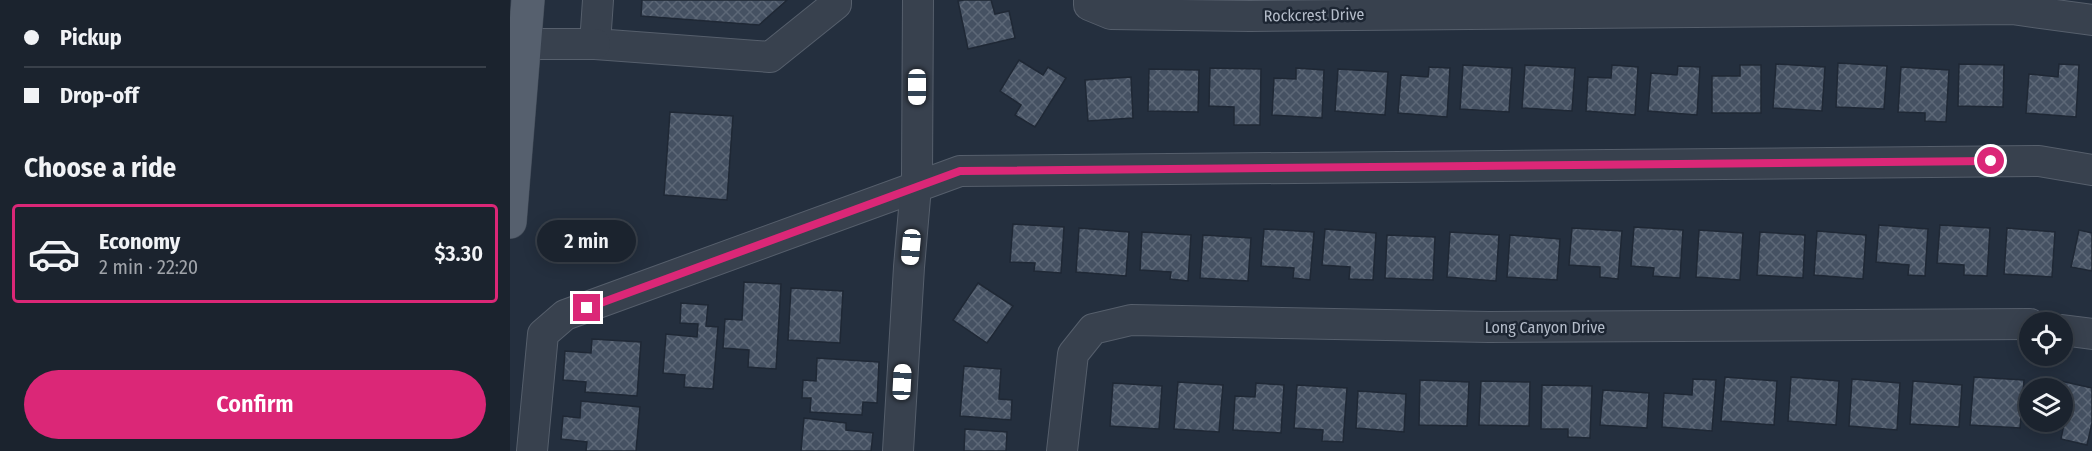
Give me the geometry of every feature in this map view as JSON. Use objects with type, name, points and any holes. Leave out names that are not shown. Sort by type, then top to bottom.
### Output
[{"type":"main road","points":[[510,222],[517,44],[528,0]]},
{"type":"street","points":[[595,44],[598,0]]},
{"type":"street","points":[[517,44],[595,44],[770,57],[836,4],[836,0]]},
{"type":"street","points":[[898,451],[916,188],[918,0]]},
{"type":"street","name":"Rockcrest Drive","points":[[1100,7],[1250,16],[2012,9],[2092,20]]},
{"type":"street","points":[[532,451],[543,334],[565,315],[960,171],[2039,161],[2092,170]]},
{"type":"street","name":"Long Canyon Drive","points":[[1062,451],[1072,354],[1092,329],[1131,320],[1489,327],[2019,324]]},
{"type":"street","points":[[2073,331],[2092,334]]},
{"type":"building","points":[[642,0],[787,0],[759,25],[641,16]]},
{"type":"building","points":[[991,0],[995,14],[1009,11],[1015,38],[968,49],[958,1]]},
{"type":"building","points":[[1019,60],[1043,75],[1048,67],[1066,78],[1035,127],[1015,115],[1021,105],[1000,91]]},
{"type":"building","points":[[1838,63],[1887,66],[1884,109],[1836,107]]},
{"type":"building","points":[[1776,64],[1825,67],[1822,111],[1773,108]]},
{"type":"building","points":[[1959,64],[2004,65],[2003,107],[1958,106]]},
{"type":"building","points":[[2059,64],[2079,65],[2076,117],[2026,113],[2029,74],[2058,77]]},
{"type":"building","points":[[1463,65],[1512,68],[1509,112],[1460,109]]},
{"type":"building","points":[[1525,65],[1575,68],[1572,111],[1522,108]]},
{"type":"building","points":[[1612,65],[1638,67],[1635,115],[1586,111],[1588,77],[1611,78]]},
{"type":"building","points":[[1740,65],[1761,65],[1761,113],[1712,113],[1712,76],[1740,76]]},
{"type":"building","points":[[1678,66],[1700,67],[1697,115],[1648,111],[1651,73],[1677,75]]},
{"type":"building","points":[[1429,67],[1450,68],[1447,117],[1398,113],[1401,75],[1428,77]]},
{"type":"building","points":[[1901,67],[1949,70],[1946,122],[1925,121],[1925,113],[1898,112]]},
{"type":"building","points":[[1210,68],[1261,69],[1260,125],[1234,125],[1234,107],[1209,106]]},
{"type":"building","points":[[1296,68],[1324,70],[1322,118],[1272,115],[1274,78],[1296,79]]},
{"type":"building","points":[[1149,69],[1199,70],[1198,112],[1148,111]]},
{"type":"building","points":[[1338,69],[1388,72],[1385,115],[1335,111]]},
{"type":"building","points":[[1131,77],[1133,118],[1088,121],[1085,80]]},
{"type":"building","points":[[670,112],[733,116],[727,200],[664,195]]},
{"type":"building","points":[[1013,224],[1064,227],[1061,273],[1034,271],[1035,263],[1010,262]]},
{"type":"building","points":[[1879,225],[1928,229],[1925,276],[1908,275],[1909,265],[1876,262]]},
{"type":"building","points":[[1940,225],[1990,228],[1987,276],[1964,275],[1964,265],[1937,263]]},
{"type":"building","points":[[1634,227],[1683,230],[1680,278],[1653,276],[1654,268],[1631,266]]},
{"type":"building","points":[[1079,228],[1129,232],[1126,276],[1076,272]]},
{"type":"building","points":[[1572,228],[1622,231],[1618,279],[1600,277],[1600,267],[1569,265]]},
{"type":"building","points":[[2007,228],[2055,232],[2052,277],[2004,274]]},
{"type":"building","points":[[1264,229],[1314,232],[1310,280],[1293,278],[1294,268],[1261,266]]},
{"type":"building","points":[[1325,229],[1376,233],[1373,280],[1349,279],[1350,267],[1322,265]]},
{"type":"building","points":[[1699,230],[1743,233],[1740,280],[1696,277]]},
{"type":"building","points":[[2079,230],[2092,233],[2092,271],[2071,267]]},
{"type":"building","points":[[1817,231],[1866,235],[1863,279],[1814,275]]},
{"type":"building","points":[[1142,232],[1191,235],[1188,281],[1170,279],[1171,272],[1140,270]]},
{"type":"building","points":[[1450,232],[1499,235],[1496,281],[1447,277]]},
{"type":"building","points":[[1760,232],[1805,235],[1803,278],[1757,275]]},
{"type":"building","points":[[1203,235],[1251,238],[1248,281],[1200,278]]},
{"type":"building","points":[[1387,235],[1435,237],[1433,280],[1385,278]]},
{"type":"building","points":[[1510,235],[1560,239],[1557,280],[1507,277]]},
{"type":"building","points":[[744,282],[781,284],[776,369],[748,367],[749,350],[723,348],[725,319],[742,320]]},
{"type":"building","points":[[978,283],[1013,306],[987,343],[953,320]]},
{"type":"building","points":[[791,288],[843,291],[840,343],[788,340]]},
{"type":"building","points":[[681,303],[708,305],[706,326],[718,327],[713,389],[684,387],[685,375],[663,373],[666,334],[697,337],[698,324],[680,323]]},
{"type":"building","points":[[592,339],[641,342],[637,396],[585,392],[586,382],[563,380],[565,351],[591,353]]},
{"type":"building","points":[[817,358],[879,362],[877,403],[863,402],[862,415],[810,412],[811,398],[802,398],[803,380],[816,381]]},
{"type":"building","points":[[964,366],[1001,369],[999,399],[1012,400],[1011,420],[960,416]]},
{"type":"building","points":[[1725,377],[1777,381],[1774,425],[1721,421]]},
{"type":"building","points":[[1791,377],[1839,381],[1836,425],[1788,421]]},
{"type":"building","points":[[1974,377],[2019,380],[2019,428],[1970,425]]},
{"type":"building","points":[[1693,379],[1716,380],[1712,431],[1662,427],[1664,393],[1692,395]]},
{"type":"building","points":[[1852,379],[1900,383],[1897,430],[1849,426]]},
{"type":"building","points":[[1420,380],[1469,382],[1467,426],[1419,425]]},
{"type":"building","points":[[1481,381],[1530,382],[1529,426],[1479,425]]},
{"type":"building","points":[[1913,381],[1962,385],[1959,427],[1910,424]]},
{"type":"building","points":[[1178,382],[1223,385],[1219,432],[1174,429]]},
{"type":"building","points":[[1113,383],[1162,386],[1159,429],[1110,426]]},
{"type":"building","points":[[1256,383],[1284,385],[1281,433],[1233,430],[1235,396],[1255,397]]},
{"type":"building","points":[[2073,384],[2092,388],[2092,423],[2087,445],[2061,439],[2062,432],[2073,432]]},
{"type":"building","points":[[1297,385],[1347,388],[1343,442],[1322,441],[1323,430],[1294,428]]},
{"type":"building","points":[[1542,385],[1592,386],[1590,438],[1568,437],[1568,429],[1541,429]]},
{"type":"building","points":[[1603,390],[1649,393],[1647,428],[1600,425]]},
{"type":"building","points":[[1358,391],[1406,394],[1404,432],[1356,428]]},
{"type":"building","points":[[581,401],[640,407],[636,451],[586,451],[587,442],[561,439],[563,416],[580,418]]},
{"type":"building","points":[[804,418],[846,423],[846,430],[873,433],[871,451],[801,451]]},
{"type":"building","points":[[965,429],[1007,432],[1006,451],[964,451]]},
{"type":"route","points":[[587,308],[960,171],[1991,161]]}]
